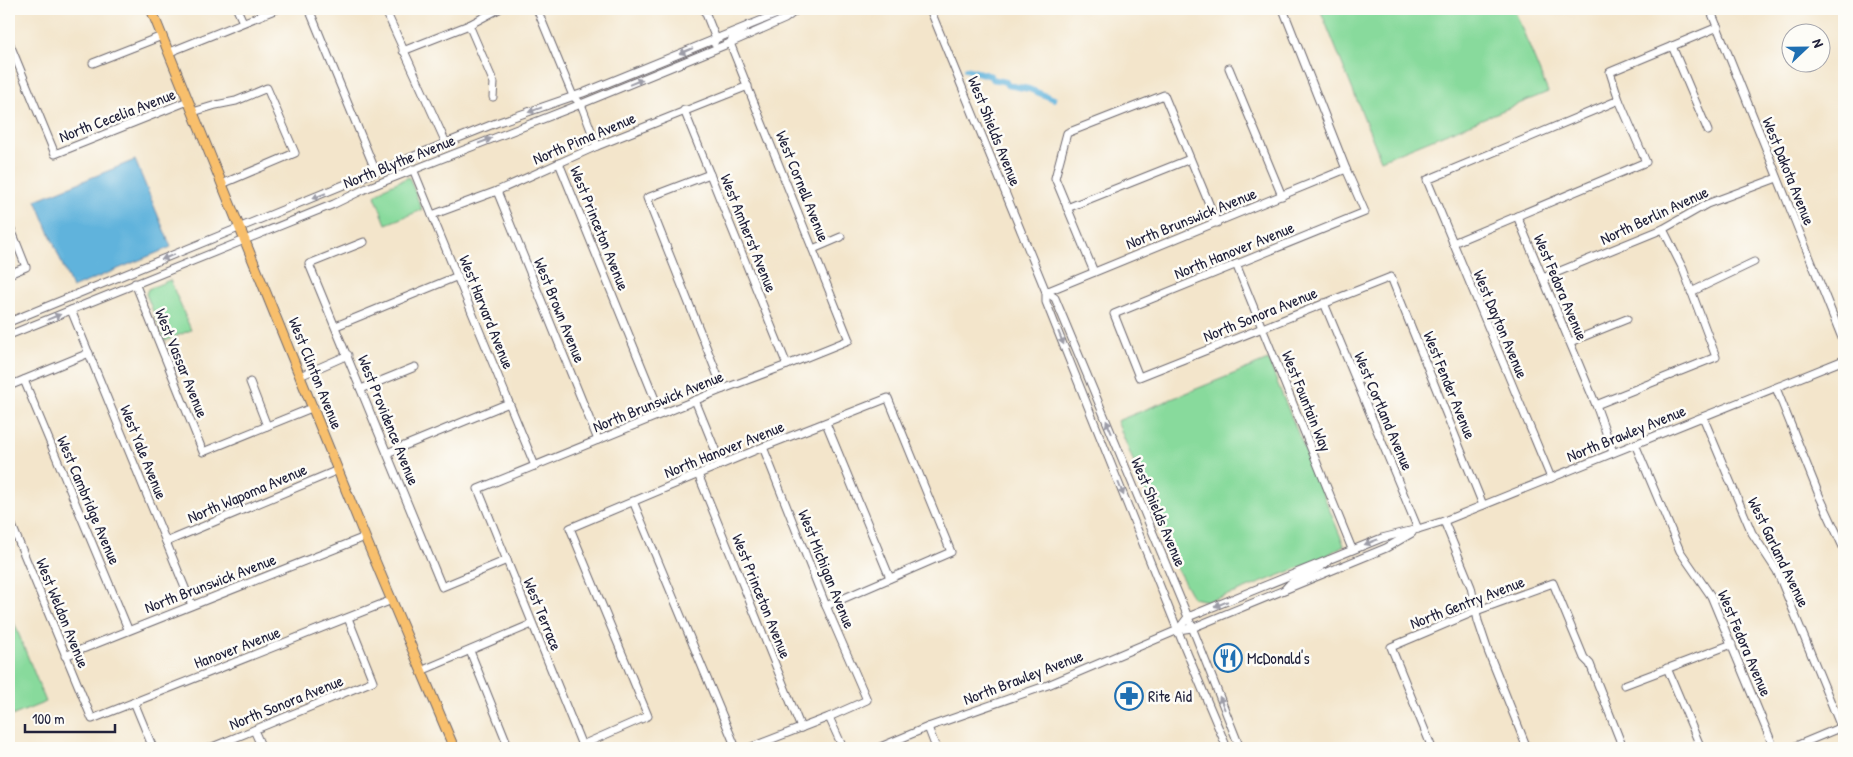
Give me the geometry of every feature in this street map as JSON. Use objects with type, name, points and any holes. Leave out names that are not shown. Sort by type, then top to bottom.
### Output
[{"type":"main road","name":"West Clinton Avenue","points":[[151,9],[246,239],[365,537],[454,748]]},
{"type":"street","points":[[237,9],[243,22]]},
{"type":"street","points":[[170,52],[277,9]]},
{"type":"street","points":[[309,9],[376,172]]},
{"type":"street","points":[[385,9],[446,143]]},
{"type":"street","points":[[403,51],[469,25],[499,9]]},
{"type":"street","points":[[537,9],[598,146]]},
{"type":"street","points":[[696,57],[703,49],[713,44],[716,39],[704,9]]},
{"type":"street","name":"North Blythe Avenue","points":[[9,335],[414,169],[749,25],[782,12],[797,9]]},
{"type":"street","name":"North Blythe Avenue","points":[[9,322],[446,143],[577,100],[696,57],[785,19],[797,9]]},
{"type":"street","name":"West Shields Avenue","points":[[930,9],[1046,292],[1046,302],[1227,748]]},
{"type":"street","points":[[1283,9],[1346,169]]},
{"type":"street","name":"West Dakota Avenue","points":[[1710,9],[1844,343]]},
{"type":"street","points":[[469,25],[494,84],[493,97]]},
{"type":"street","points":[[730,43],[733,37],[749,25]]},
{"type":"street","points":[[1453,243],[1646,162],[1610,72],[1718,27]]},
{"type":"street","points":[[93,63],[162,36]]},
{"type":"street","name":"North Cecelia Avenue","points":[[9,42],[55,154],[188,101]]},
{"type":"street","name":"West Cornell Avenue","points":[[730,43],[849,340]]},
{"type":"street","points":[[1672,46],[1708,131]]},
{"type":"street","points":[[1229,68],[1282,196]]},
{"type":"street","name":"North Pima Avenue","points":[[432,215],[497,191],[684,110],[748,86]]},
{"type":"street","points":[[193,112],[236,101],[267,88],[295,153],[222,184]]},
{"type":"street","points":[[1094,272],[1055,178],[1067,133],[1164,95],[1217,223]]},
{"type":"street","name":"West Dayton Avenue","points":[[1550,478],[1427,180],[1620,100]]},
{"type":"street","name":"West Amherst Avenue","points":[[684,110],[787,365]]},
{"type":"street","points":[[1067,208],[1190,159]]},
{"type":"street","name":"West Princeton Avenue","points":[[558,163],[661,414]]},
{"type":"street","name":"West Harvard Avenue","points":[[414,169],[535,466]]},
{"type":"street","name":"North Brunswick Avenue","points":[[1046,292],[1346,169]]},
{"type":"street","name":"North Hanover Avenue","points":[[1139,377],[1114,314],[1365,212],[1346,169]]},
{"type":"street","points":[[710,174],[647,198],[723,389]]},
{"type":"street","name":"North Berlin Avenue","points":[[1543,278],[1663,229],[1707,204],[1777,178]]},
{"type":"street","name":"West Brown Avenue","points":[[497,191],[598,440]]},
{"type":"street","name":"West Fedora Avenue","points":[[1517,216],[1596,405],[1613,452]]},
{"type":"street","points":[[9,224],[26,267],[9,274]]},
{"type":"street","points":[[1596,405],[1716,357],[1682,268],[1663,229]]},
{"type":"street","points":[[813,249],[841,237]]},
{"type":"street","name":"West Providence Avenue","points":[[364,242],[309,264],[442,587],[507,560]]},
{"type":"street","points":[[1691,292],[1754,262]]},
{"type":"street","name":"West Fountain Way","points":[[1236,264],[1352,549]]},
{"type":"street","points":[[336,326],[458,276]]},
{"type":"street","name":"North Sonora Avenue","points":[[1139,377],[1391,276]]},
{"type":"street","name":"West Fender Avenue","points":[[1391,276],[1484,505]]},
{"type":"street","name":"West Vassar Avenue","points":[[135,284],[203,452],[267,426]]},
{"type":"street","name":"West Shields Avenue","points":[[1046,292],[1055,298],[1188,617],[1240,748]]},
{"type":"street","name":"West Cortland Avenue","points":[[1324,303],[1418,529]]},
{"type":"street","name":"West Yale Avenue","points":[[71,310],[192,605]]},
{"type":"street","points":[[1570,342],[1626,319]]},
{"type":"street","name":"North Brunswick Avenue","points":[[478,489],[695,400],[849,340]]},
{"type":"street","points":[[9,386],[89,353]]},
{"type":"street","points":[[300,376],[348,356]]},
{"type":"street","name":"North Brawley Avenue","points":[[1178,630],[1188,617],[1352,549],[1382,538],[1444,521],[1844,360]]},
{"type":"street","points":[[361,389],[415,367]]},
{"type":"street","name":"West Cambridge Avenue","points":[[24,380],[128,629]]},
{"type":"street","points":[[250,382],[267,426],[314,407]]},
{"type":"street","points":[[1776,388],[1819,494],[1844,549]]},
{"type":"street","name":"North Hanover Avenue","points":[[582,746],[648,716],[570,528],[763,447],[888,398],[950,552],[890,578]]},
{"type":"street","points":[[695,400],[722,464]]},
{"type":"street","points":[[387,453],[509,403]]},
{"type":"street","name":"West Garland Avenue","points":[[1703,417],[1752,533],[1777,571],[1843,727]]},
{"type":"street","points":[[826,423],[890,578],[826,606]]},
{"type":"street","name":"West Fedora Avenue","points":[[1635,444],[1680,551],[1711,596],[1774,748]]},
{"type":"street","name":"West Michigan Avenue","points":[[763,447],[826,606],[867,700],[829,717]]},
{"type":"street","name":"North Wapoma Avenue","points":[[166,542],[338,470]]},
{"type":"street","name":"West Princeton Avenue","points":[[698,474],[801,728]]},
{"type":"street","name":"West Terrace","points":[[478,489],[582,746]]},
{"type":"street","points":[[633,501],[736,748]]},
{"type":"street","name":"West Weldon Avenue","points":[[9,518],[92,719]]},
{"type":"street","points":[[1444,521],[1466,573],[1488,651],[1527,748]]},
{"type":"street","name":"North Brawley Avenue","points":[[878,748],[928,727],[1046,685],[1178,630],[1192,628],[1386,548],[1418,529]]},
{"type":"street","name":"North Brunswick Avenue","points":[[65,656],[128,629],[365,537]]},
{"type":"street","points":[[1285,590],[1290,581],[1322,568],[1331,558]]},
{"type":"street","name":"North Gentry Avenue","points":[[1432,748],[1391,646],[1476,611],[1553,583],[1584,658],[1590,664],[1623,748]]},
{"type":"street","name":"Hanover Avenue","points":[[92,719],[392,600]]},
{"type":"street","name":"North Sonora Avenue","points":[[210,748],[373,681],[348,618]]},
{"type":"street","points":[[421,671],[532,624]]},
{"type":"street","points":[[1624,685],[1732,644]]},
{"type":"street","points":[[470,651],[509,748]]},
{"type":"street","points":[[1668,668],[1701,748]]},
{"type":"street","points":[[134,702],[153,748]]},
{"type":"street","points":[[749,748],[829,717],[843,748]]},
{"type":"street","points":[[928,727],[936,748]]},
{"type":"street","points":[[1791,748],[1843,727]]},
{"type":"street","points":[[254,730],[262,748]]},
{"type":"street","points":[[1221,734],[1230,737],[1235,748]]},
{"type":"green space","points":[[1320,9],[1514,9],[1548,92],[1381,160]]},
{"type":"green space","points":[[409,177],[422,210],[386,224],[375,196],[386,187]]},
{"type":"green space","points":[[170,280],[191,330],[165,341],[146,294],[148,289]]},
{"type":"green space","points":[[1268,360],[1344,545],[1321,559],[1237,592],[1207,601],[1193,598],[1176,567],[1117,421]]},
{"type":"green space","points":[[9,610],[46,702],[9,717]]},
{"type":"water","points":[[135,160],[171,247],[72,288],[36,200]]},
{"type":"waterway","points":[[966,69],[991,76],[992,79],[1006,82],[1007,85],[1029,89],[1054,99]]},
{"type":"place","name":"McDonald's","points":[[1228,658]]},
{"type":"place","name":"Rite Aid","points":[[1129,696]]}]
